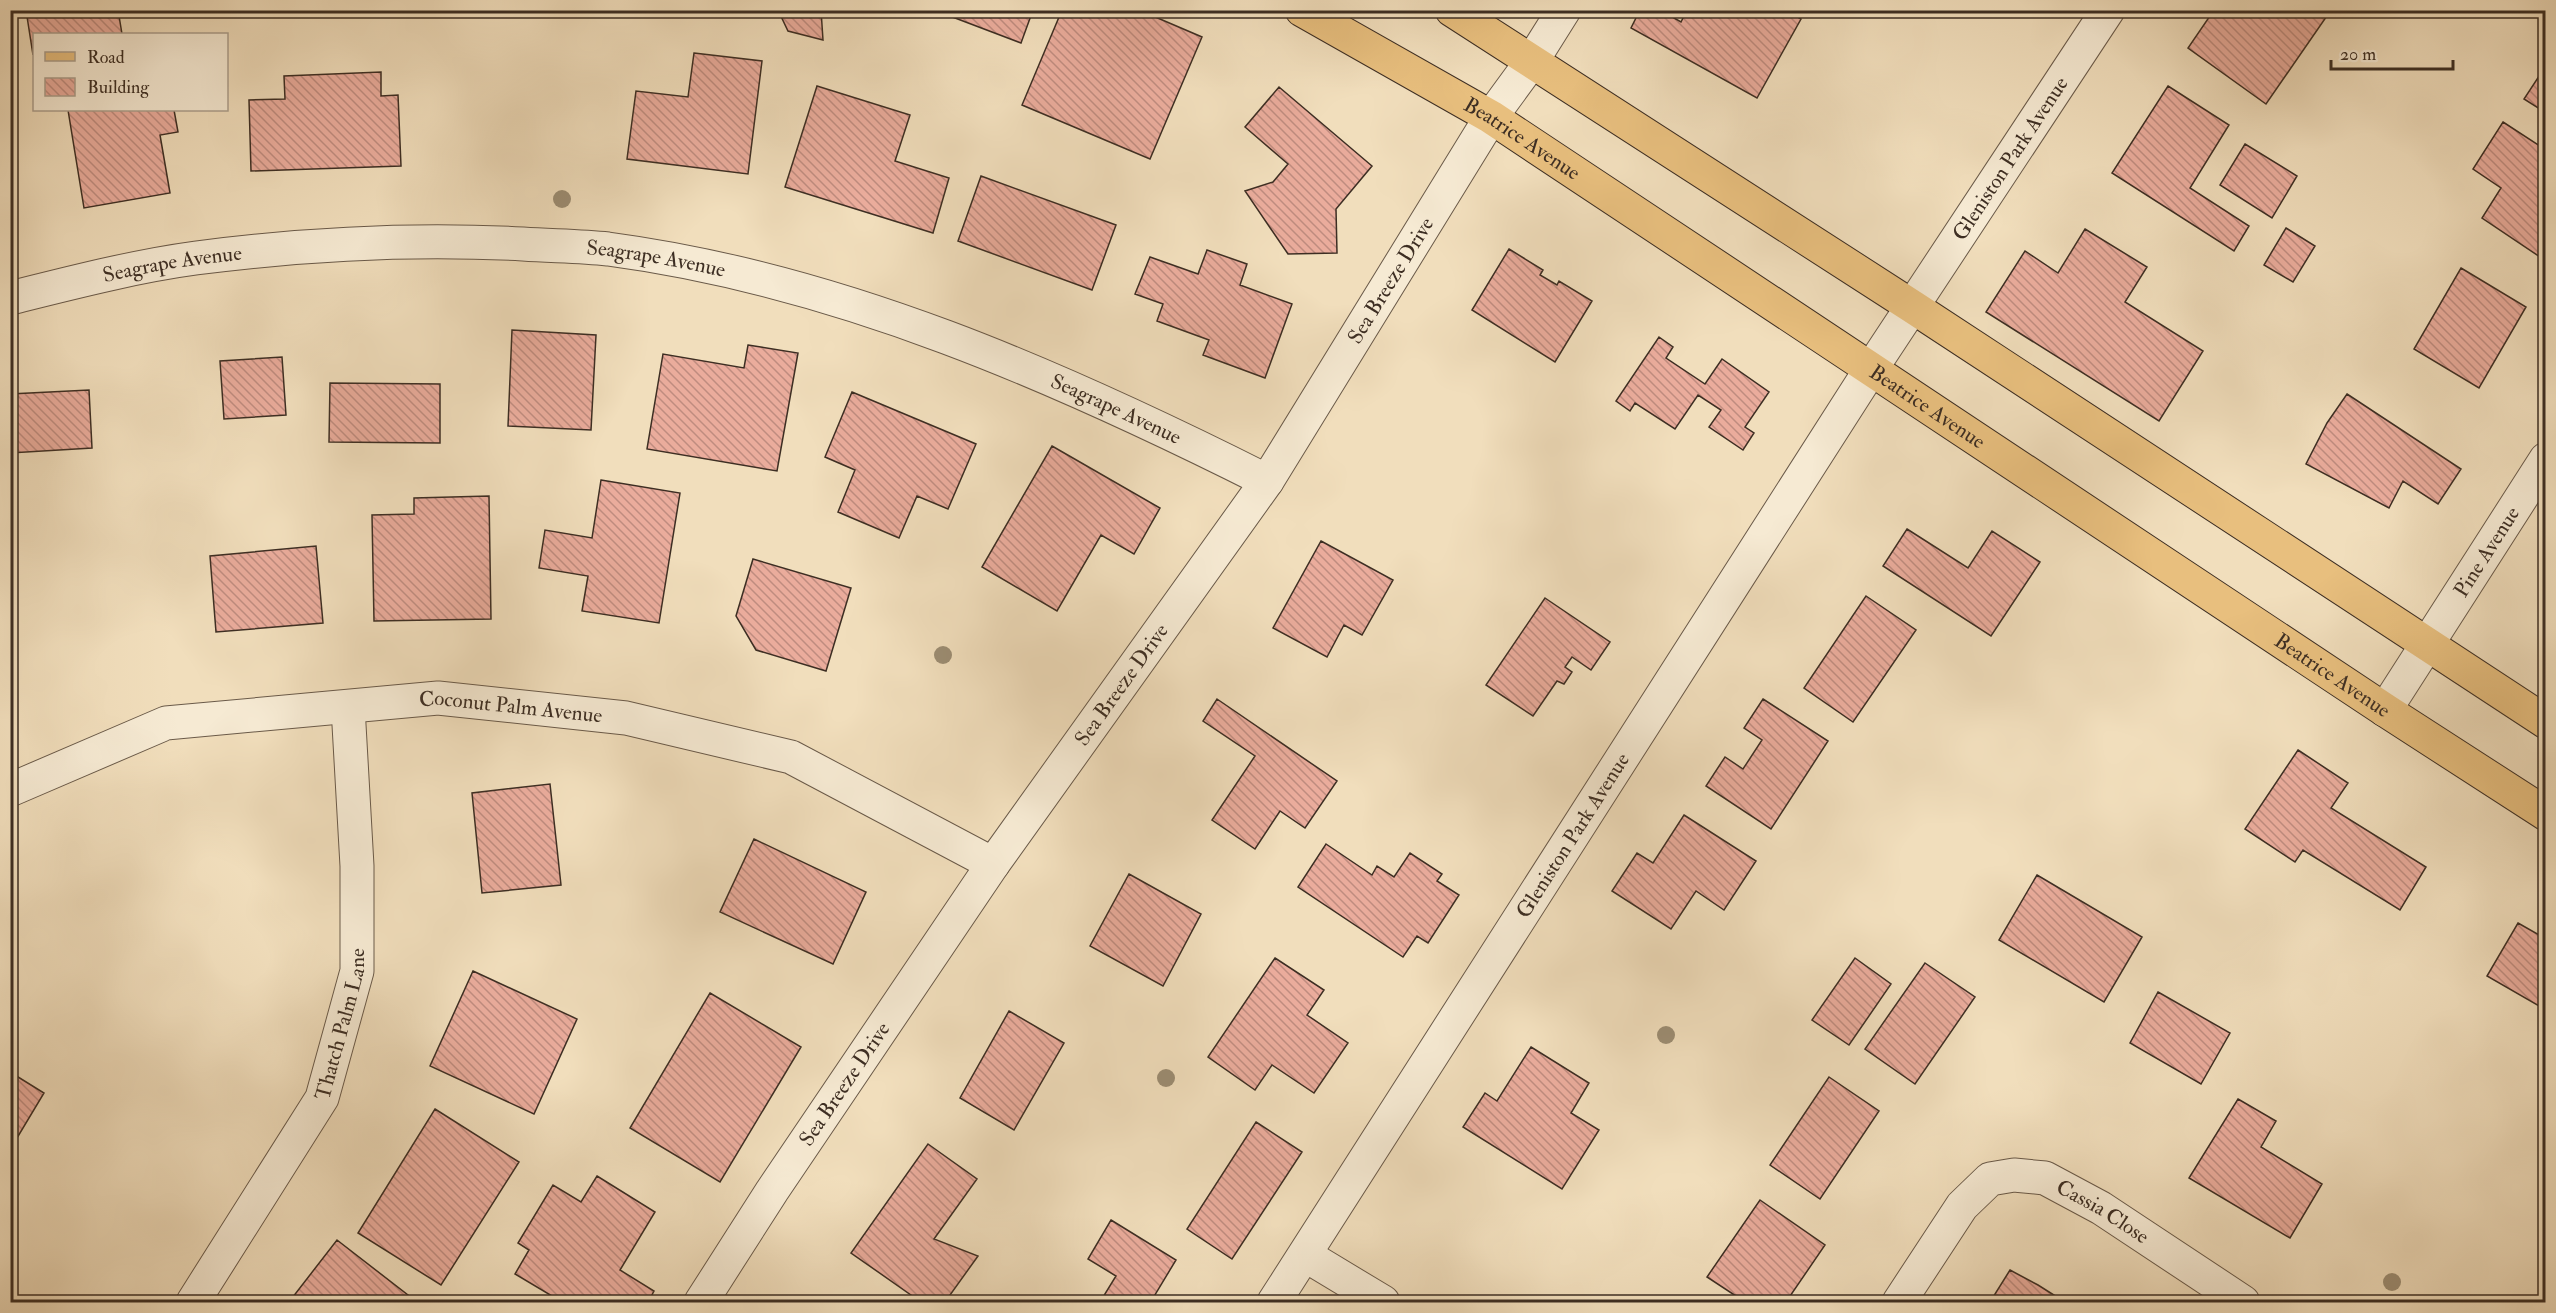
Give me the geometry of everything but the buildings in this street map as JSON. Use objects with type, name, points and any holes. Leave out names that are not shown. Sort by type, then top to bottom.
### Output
[{"type":"main road","name":"Beatrice Avenue","points":[[1302,10],[1491,117],[2385,710],[2546,814]]},
{"type":"main road","points":[[1452,10],[1913,307],[2425,645],[2546,722]]},
{"type":"street","name":"Sea Breeze Drive","points":[[701,1302],[772,1191],[993,864],[1267,480],[1491,117],[1532,61],[1564,10]]},
{"type":"street","name":"Gleniston Park Avenue","points":[[1274,1302],[1871,369],[2108,10]]},
{"type":"street","name":"Seagrape Avenue","points":[[10,298],[194,258],[326,245],[458,241],[607,249],[739,273],[870,309],[984,351],[1095,398],[1267,480]]},
{"type":"street","name":"Pine Avenue","points":[[2385,710],[2546,459]]},
{"type":"street","name":"Coconut Palm Avenue","points":[[10,790],[166,723],[438,698],[626,718],[791,757],[993,864]]},
{"type":"street","name":"Thatch Palm Lane","points":[[193,1302],[322,1098],[357,971],[357,866],[348,707]]},
{"type":"street","name":"Cassia Close","points":[[1899,1302],[1962,1206],[1990,1179],[2014,1175],[2045,1178],[2101,1208],[2243,1302]]},
{"type":"street","points":[[1305,1255],[1383,1302]]}]
